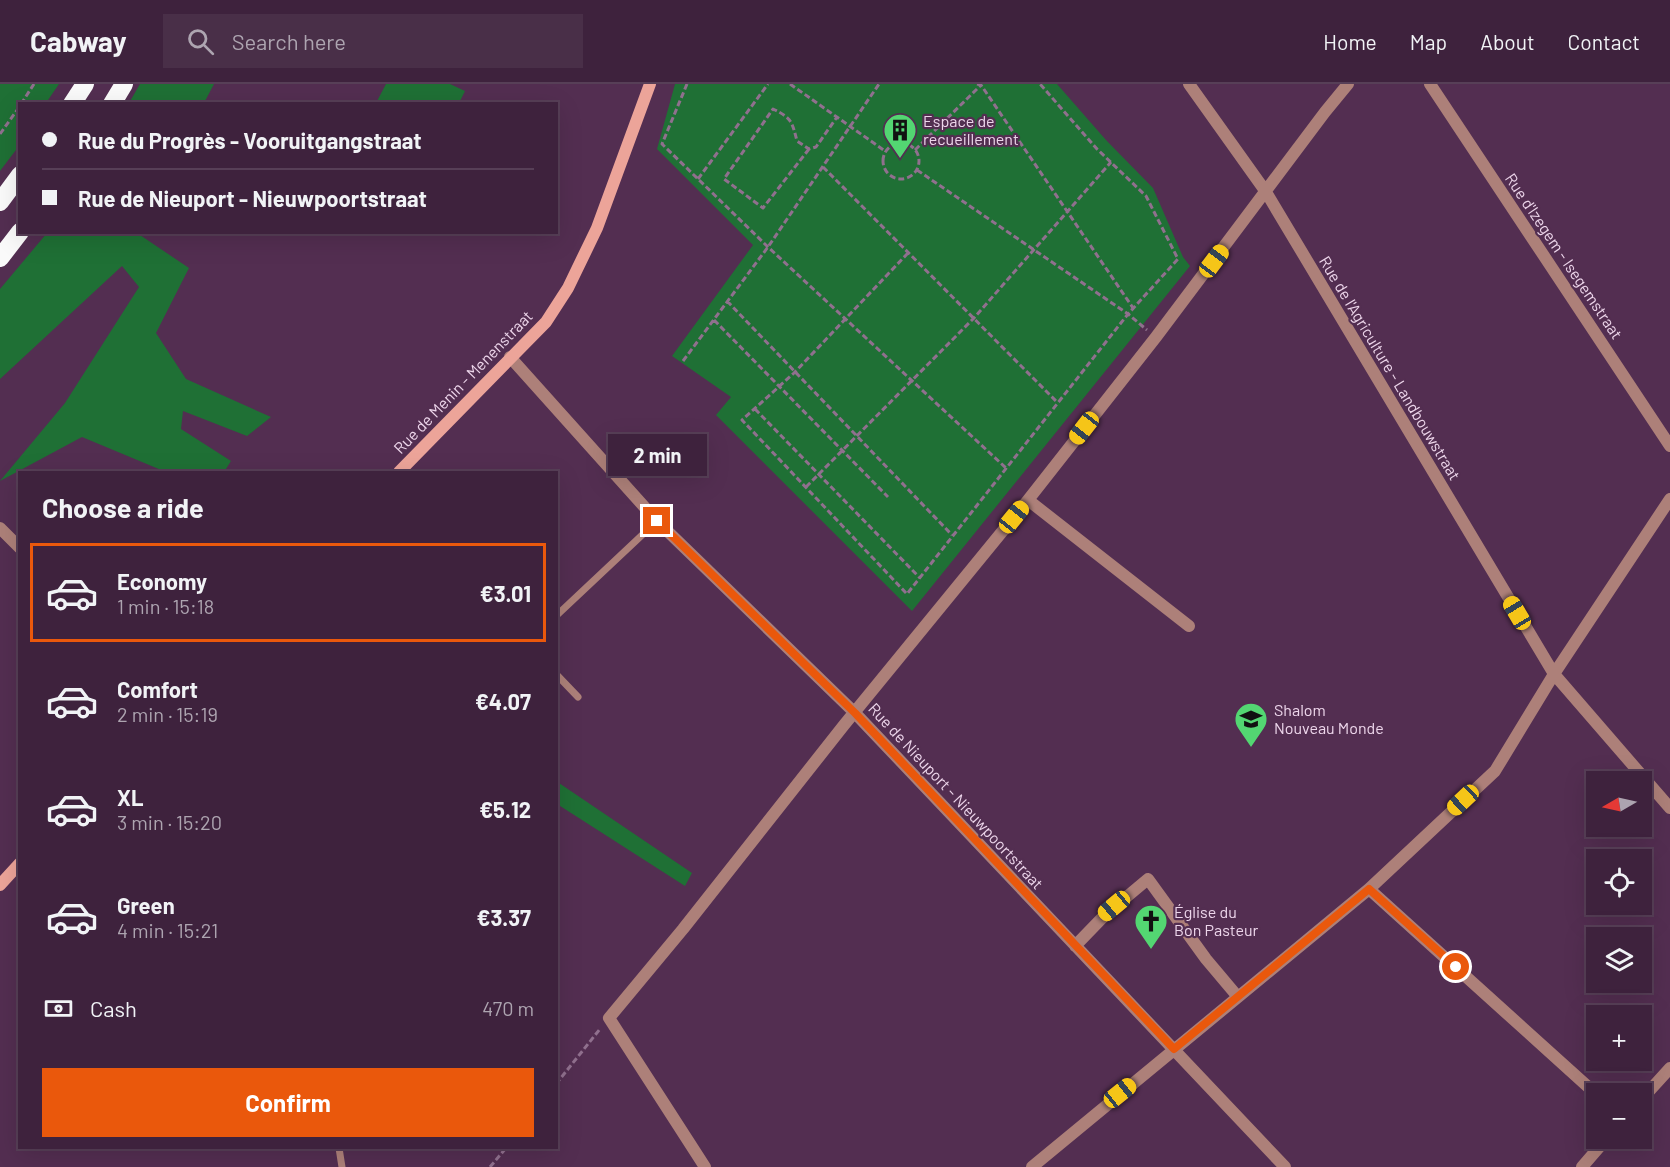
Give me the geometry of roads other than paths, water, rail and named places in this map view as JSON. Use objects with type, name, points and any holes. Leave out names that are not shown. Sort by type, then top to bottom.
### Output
[{"type":"highway","points":[[73,102],[85,84]]},
{"type":"highway","points":[[113,102],[124,84]]},
{"type":"highway","points":[[0,202],[18,178]]},
{"type":"highway","points":[[0,258],[18,234]]},
{"type":"street","name":"Rue de Menin - Menenstraat","points":[[400,471],[546,322],[568,288],[597,228],[650,84]]},
{"type":"street","name":"Rue de l'Agriculture - Landbouwstraat","points":[[1189,84],[1266,192],[1554,674],[1670,808]]},
{"type":"street","points":[[705,1167],[609,1018],[1028,500],[1156,337],[1348,84]]},
{"type":"street","name":"Rue d'Izegem - Isegemstraat","points":[[1430,84],[1670,446]]},
{"type":"street","name":"Rue de Nieuport - Nieuwpoortstraat","points":[[510,357],[657,521],[855,713],[1285,1167]]},
{"type":"street","points":[[1032,1167],[1369,889],[1495,771],[1554,674],[1670,499]]},
{"type":"street","points":[[1028,500],[1189,626]]},
{"type":"street","points":[[0,528],[18,546]]},
{"type":"street","points":[[0,885],[18,865]]},
{"type":"street","points":[[1075,946],[1105,915],[1148,879],[1206,959],[1238,997]]},
{"type":"street","points":[[1369,889],[1586,1085]]},
{"type":"street","points":[[1652,1088],[1670,1068]]},
{"type":"street","points":[[1582,1167],[1598,1149]]},
{"type":"lane","points":[[558,614],[657,521]]},
{"type":"lane","points":[[558,676],[578,697]]},
{"type":"lane","points":[[339,1149],[342,1167]]},
{"type":"place","name":"Espace de recueillement","points":[[900,159]]},
{"type":"place","name":"Shalom Nouveau Monde","points":[[1251,748]]},
{"type":"place","name":"Église du Bon Pasteur","points":[[1151,950]]}]
